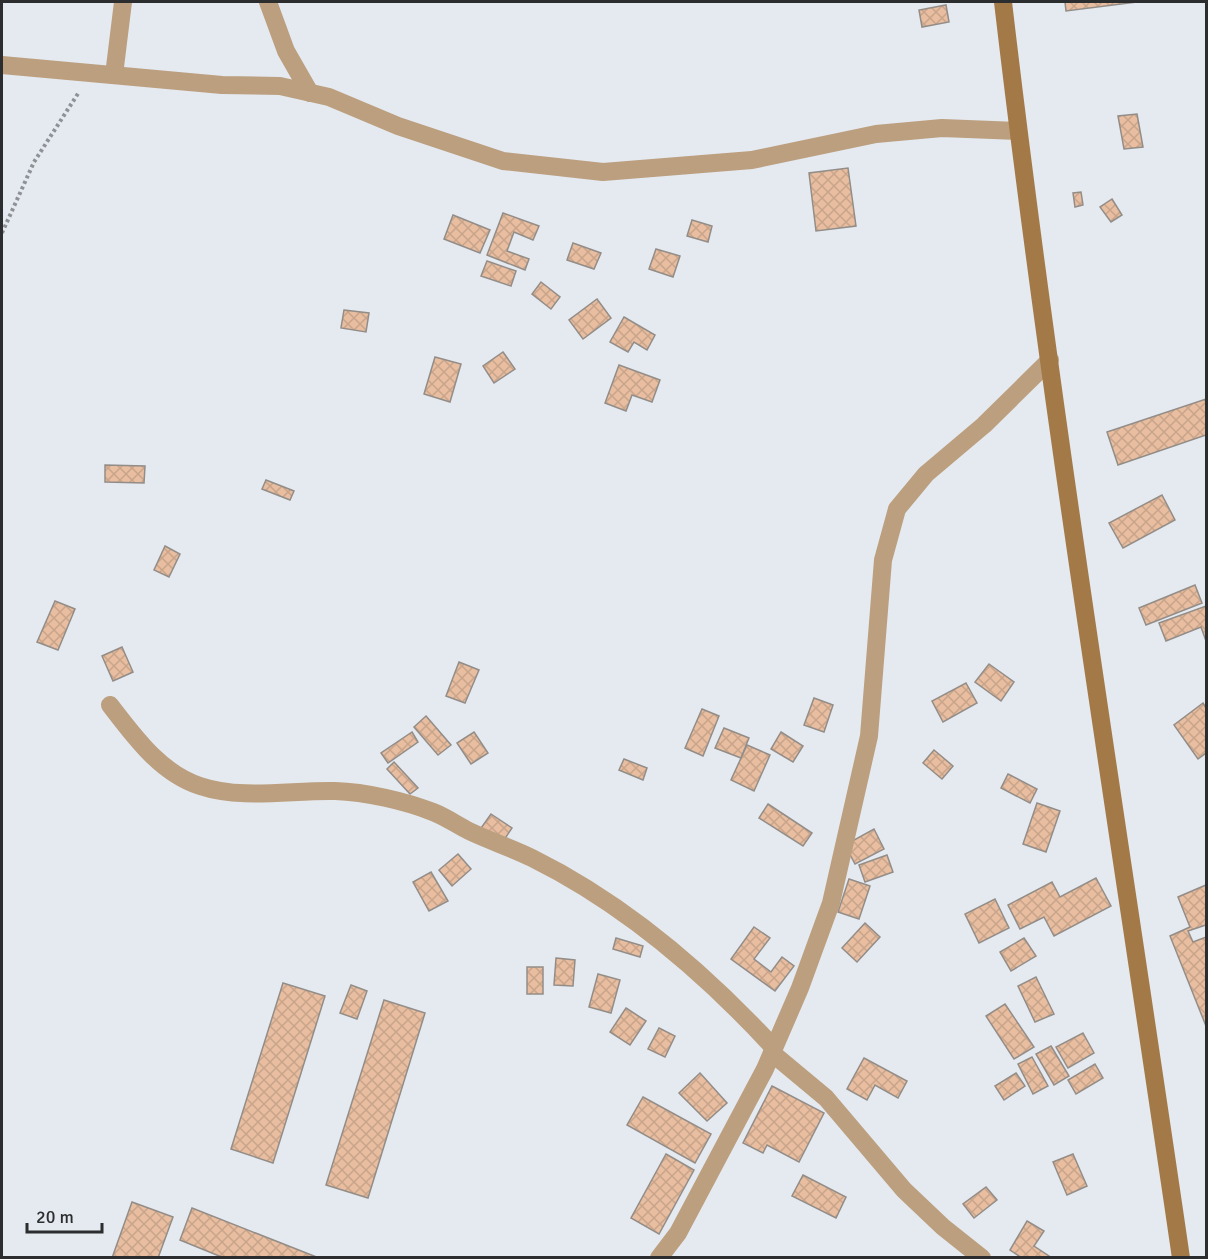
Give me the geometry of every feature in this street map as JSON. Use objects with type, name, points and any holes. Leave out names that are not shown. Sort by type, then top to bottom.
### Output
[{"type":"street","points":[[114,75],[123,2]]},
{"type":"street","points":[[268,2],[286,51],[310,93]]},
{"type":"street","points":[[1003,2],[1018,131],[1050,360],[1181,1257]]},
{"type":"street","points":[[2,65],[222,85],[280,86],[310,93],[503,161],[603,172],[752,160],[876,134],[942,128],[1018,131]]},
{"type":"street","points":[[659,1257],[678,1233],[725,1148],[773,1051],[831,903],[868,736],[883,560],[897,509],[926,474],[984,425],[1050,360]]},
{"type":"street","points":[[110,705],[138,742],[166,768],[199,786],[230,792],[338,791],[433,812],[533,858],[603,900],[667,945],[727,996],[773,1051],[826,1098],[904,1190],[943,1227],[982,1257]]},
{"type":"path","points":[[2,232],[34,162],[74,102],[88,73]]},
{"type":"building","points":[[1065,2],[1137,2],[1066,11]]},
{"type":"building","points":[[946,5],[949,22],[922,27],[919,10]]},
{"type":"building","points":[[1137,114],[1143,147],[1124,149],[1118,116]]},
{"type":"building","points":[[848,168],[856,226],[816,231],[809,173]]},
{"type":"building","points":[[1081,192],[1083,205],[1075,207],[1073,193]]},
{"type":"building","points":[[1112,199],[1122,215],[1111,222],[1100,207]]},
{"type":"building","points":[[503,213],[539,226],[533,240],[514,232],[507,251],[529,259],[525,270],[487,255]]},
{"type":"building","points":[[453,215],[490,230],[480,253],[444,239]]},
{"type":"building","points":[[692,220],[712,226],[708,242],[687,236]]},
{"type":"building","points":[[573,243],[601,253],[594,269],[567,260]]},
{"type":"building","points":[[656,249],[680,256],[673,277],[649,269]]},
{"type":"building","points":[[487,261],[516,271],[511,286],[481,276]]},
{"type":"building","points":[[541,282],[560,297],[551,309],[532,294]]},
{"type":"building","points":[[597,299],[611,318],[583,339],[569,320]]},
{"type":"building","points":[[344,310],[369,313],[366,332],[341,328]]},
{"type":"building","points":[[624,317],[655,335],[647,350],[634,342],[628,352],[610,342]]},
{"type":"building","points":[[503,352],[515,369],[494,383],[483,366]]},
{"type":"building","points":[[435,357],[461,364],[450,402],[424,394]]},
{"type":"building","points":[[619,365],[660,380],[652,402],[632,395],[626,411],[605,403]]},
{"type":"building","points":[[1206,399],[1206,435],[1118,465],[1107,432]]},
{"type":"building","points":[[105,465],[145,466],[144,483],[105,482]]},
{"type":"building","points":[[266,480],[294,491],[290,500],[262,489]]},
{"type":"building","points":[[1162,495],[1175,520],[1123,548],[1109,523]]},
{"type":"building","points":[[165,546],[180,554],[169,577],[154,570]]},
{"type":"building","points":[[1195,585],[1202,603],[1146,625],[1139,608]]},
{"type":"building","points":[[55,601],[75,609],[58,650],[37,642]]},
{"type":"building","points":[[1206,606],[1206,641],[1201,627],[1166,641],[1159,623]]},
{"type":"building","points":[[122,647],[133,672],[113,681],[102,656]]},
{"type":"building","points":[[459,662],[479,670],[465,703],[446,696]]},
{"type":"building","points":[[989,664],[1014,682],[1001,701],[975,682]]},
{"type":"building","points":[[966,683],[977,703],[943,722],[932,701]]},
{"type":"building","points":[[814,698],[833,705],[824,732],[804,725]]},
{"type":"building","points":[[1203,703],[1206,708],[1206,753],[1198,759],[1174,725]]},
{"type":"building","points":[[702,709],[719,716],[703,756],[685,748]]},
{"type":"building","points":[[426,716],[451,745],[438,755],[414,727]]},
{"type":"building","points":[[724,728],[749,738],[741,758],[715,748]]},
{"type":"building","points":[[412,732],[418,742],[388,763],[381,753]]},
{"type":"building","points":[[474,732],[488,753],[471,764],[457,743]]},
{"type":"building","points":[[781,732],[803,746],[793,762],[771,749]]},
{"type":"building","points":[[747,745],[770,755],[754,791],[731,780]]},
{"type":"building","points":[[934,750],[953,766],[942,779],[923,763]]},
{"type":"building","points":[[624,759],[647,768],[643,780],[619,770]]},
{"type":"building","points":[[394,762],[418,788],[410,794],[387,769]]},
{"type":"building","points":[[1008,774],[1037,789],[1030,803],[1001,788]]},
{"type":"building","points":[[1037,803],[1060,811],[1046,852],[1023,844]]},
{"type":"building","points":[[768,804],[812,833],[803,846],[759,818]]},
{"type":"building","points":[[491,814],[512,828],[502,843],[481,828]]},
{"type":"building","points":[[874,829],[884,849],[855,864],[845,845]]},
{"type":"building","points":[[458,854],[471,869],[452,886],[439,870]]},
{"type":"building","points":[[887,855],[893,872],[865,882],[859,865]]},
{"type":"building","points":[[431,872],[448,901],[429,911],[413,882]]},
{"type":"building","points":[[1096,878],[1111,906],[1054,936],[1044,917],[1020,929],[1008,905],[1052,882],[1060,897]]},
{"type":"building","points":[[849,879],[870,886],[859,919],[838,912]]},
{"type":"building","points":[[1206,885],[1206,925],[1188,931],[1193,942],[1206,937],[1206,1026],[1170,936],[1190,927],[1178,897]]},
{"type":"building","points":[[995,899],[1009,928],[979,943],[965,914]]},
{"type":"building","points":[[865,923],[880,937],[857,962],[842,948]]},
{"type":"building","points":[[754,927],[770,938],[754,959],[771,972],[782,957],[794,966],[775,991],[731,959]]},
{"type":"building","points":[[616,938],[643,946],[640,957],[613,949]]},
{"type":"building","points":[[1024,938],[1036,956],[1011,971],[1000,952]]},
{"type":"building","points":[[556,958],[575,960],[573,986],[554,985]]},
{"type":"building","points":[[527,967],[543,967],[543,994],[527,994]]},
{"type":"building","points":[[598,974],[620,980],[611,1013],[589,1007]]},
{"type":"building","points":[[1036,977],[1054,1014],[1035,1022],[1018,986]]},
{"type":"building","points":[[283,983],[325,996],[273,1163],[231,1149]]},
{"type":"building","points":[[351,985],[367,991],[357,1019],[340,1013]]},
{"type":"building","points":[[384,1000],[425,1013],[368,1198],[326,1185]]},
{"type":"building","points":[[1005,1004],[1034,1047],[1014,1059],[986,1016]]},
{"type":"building","points":[[626,1008],[646,1021],[630,1045],[610,1032]]},
{"type":"building","points":[[659,1028],[675,1036],[665,1057],[648,1049]]},
{"type":"building","points":[[1083,1033],[1094,1053],[1068,1068],[1056,1047]]},
{"type":"building","points":[[1051,1046],[1069,1076],[1054,1085],[1036,1054]]},
{"type":"building","points":[[1032,1057],[1048,1086],[1033,1094],[1018,1064]]},
{"type":"building","points":[[864,1058],[907,1081],[898,1098],[875,1085],[867,1100],[847,1089]]},
{"type":"building","points":[[1095,1064],[1103,1078],[1076,1094],[1068,1080]]},
{"type":"building","points":[[700,1073],[727,1103],[707,1121],[679,1093]]},
{"type":"building","points":[[1016,1073],[1025,1086],[1004,1100],[995,1086]]},
{"type":"building","points":[[772,1086],[824,1113],[799,1162],[767,1145],[763,1153],[743,1143]]},
{"type":"building","points":[[643,1097],[711,1134],[695,1163],[627,1125]]},
{"type":"building","points":[[666,1154],[694,1170],[659,1234],[631,1218]]},
{"type":"building","points":[[1073,1154],[1087,1186],[1067,1195],[1053,1162]]},
{"type":"building","points":[[803,1175],[846,1197],[836,1218],[792,1196]]},
{"type":"building","points":[[986,1187],[997,1200],[974,1218],[963,1204]]},
{"type":"building","points":[[132,1202],[173,1217],[158,1258],[112,1258]]},
{"type":"building","points":[[192,1208],[319,1258],[224,1258],[180,1240]]},
{"type":"building","points":[[1027,1221],[1044,1231],[1034,1246],[1052,1258],[1022,1258],[1010,1250]]}]
